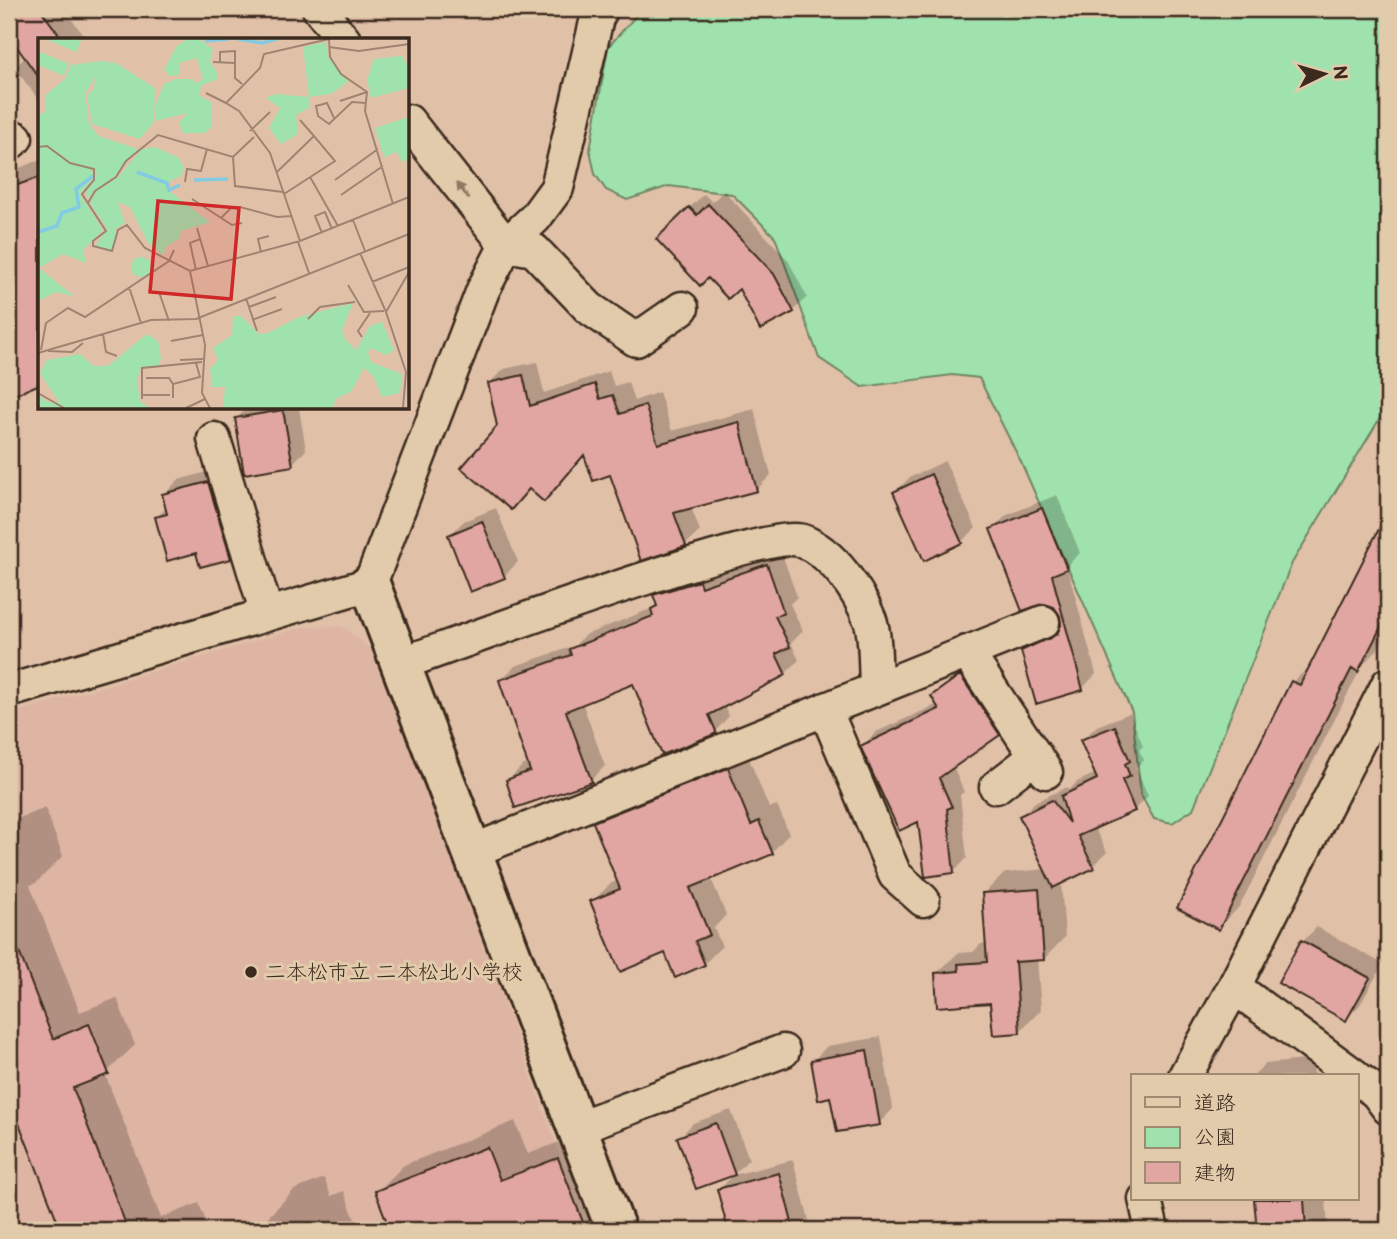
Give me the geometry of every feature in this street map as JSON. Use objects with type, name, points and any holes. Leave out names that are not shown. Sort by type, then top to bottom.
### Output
[{"type":"street","points":[[319,9],[342,38]]},
{"type":"street","points":[[602,9],[597,18],[557,188],[535,218],[506,244],[483,290],[370,584],[616,1230]]},
{"type":"street","points":[[410,124],[506,244],[534,250],[589,308],[636,340],[682,308]]},
{"type":"street","points":[[214,439],[267,614]]},
{"type":"street","points":[[400,664],[700,560],[779,540],[801,539],[825,554],[841,572],[871,622],[876,689]]},
{"type":"street","points":[[9,691],[370,584]]},
{"type":"street","points":[[470,852],[1043,622]]},
{"type":"street","points":[[967,652],[1041,764],[996,787]]},
{"type":"street","points":[[1186,1074],[1234,987],[1388,684]]},
{"type":"street","points":[[825,709],[895,875],[923,900]]},
{"type":"street","points":[[1234,987],[1352,1074]]},
{"type":"street","points":[[576,1128],[783,1051]]},
{"type":"street","points":[[1358,1078],[1376,1092],[1388,1108]]},
{"type":"street","points":[[1145,1200],[1152,1230]]},
{"type":"shaded area","name":"二本松市立 二本松北小学校","points":[[342,626],[378,655],[587,1230],[9,1230],[9,714],[303,627]]},
{"type":"green space","points":[[642,9],[1388,9],[1388,405],[1292,563],[1193,809],[1172,823],[1154,819],[1141,795],[1132,712],[1021,462],[979,378],[952,375],[862,387],[819,358],[775,237],[732,194],[669,186],[627,200],[606,190],[595,174],[590,150],[608,47]]},
{"type":"building","points":[[9,9],[40,9],[62,38],[38,38],[38,76],[9,36]]},
{"type":"building","points":[[38,178],[38,385],[9,397],[9,188]]},
{"type":"building","points":[[708,204],[774,274],[794,312],[760,330],[739,289],[728,299],[708,278],[700,286],[656,239],[689,207],[697,215]]},
{"type":"building","points":[[523,375],[530,406],[595,384],[600,399],[613,395],[620,414],[645,405],[658,444],[739,422],[757,491],[674,513],[686,546],[641,561],[610,475],[593,481],[584,455],[544,502],[529,489],[511,510],[461,468],[497,426],[488,383]]},
{"type":"building","points":[[283,410],[293,466],[244,474],[235,418]]},
{"type":"building","points":[[931,474],[962,543],[924,561],[893,492]]},
{"type":"building","points":[[208,482],[231,559],[200,567],[196,553],[167,561],[155,517],[167,514],[162,494]]},
{"type":"building","points":[[1042,508],[1067,569],[1052,575],[1083,690],[1036,704],[1021,651],[1057,634],[1061,625],[1060,616],[1054,607],[1045,604],[1022,611],[990,529]]},
{"type":"building","points":[[1388,511],[1388,613],[1358,672],[1352,668],[1219,930],[1177,908],[1291,681],[1300,685]]},
{"type":"building","points":[[482,521],[505,578],[470,592],[448,535]]},
{"type":"building","points":[[767,564],[784,613],[775,616],[790,647],[776,654],[786,675],[709,715],[715,734],[662,755],[633,684],[566,711],[592,782],[515,808],[506,780],[530,771],[499,680],[571,655],[569,649],[653,616],[651,609],[657,606],[653,595],[699,581],[701,587]]},
{"type":"building","points":[[960,675],[1000,735],[939,778],[952,807],[947,809],[954,873],[925,877],[918,822],[899,831],[860,746],[939,709],[931,696]]},
{"type":"building","points":[[1115,726],[1130,761],[1125,764],[1130,776],[1122,780],[1135,811],[1078,836],[1094,868],[1053,888],[1019,816],[1052,800],[1069,823],[1061,796],[1097,779],[1080,740]]},
{"type":"building","points":[[728,768],[751,825],[759,821],[773,854],[690,888],[710,935],[695,941],[705,965],[675,978],[665,953],[620,972],[590,901],[620,889],[593,822]]},
{"type":"building","points":[[1039,889],[1044,960],[1015,962],[1020,1033],[993,1035],[990,1003],[937,1007],[935,973],[959,971],[958,964],[987,962],[982,893]]},
{"type":"building","points":[[9,931],[53,1039],[89,1024],[109,1074],[73,1088],[128,1230],[61,1230],[9,1098]]},
{"type":"building","points":[[1301,940],[1370,978],[1346,1021],[1278,983]]},
{"type":"building","points":[[867,1050],[880,1125],[837,1132],[830,1097],[818,1100],[811,1060]]},
{"type":"building","points":[[716,1123],[735,1175],[696,1189],[677,1137]]},
{"type":"building","points":[[487,1147],[500,1180],[558,1158],[586,1230],[390,1230],[375,1191]]},
{"type":"building","points":[[779,1173],[794,1230],[728,1230],[717,1189]]},
{"type":"building","points":[[1254,1200],[1304,1200],[1306,1230],[1257,1230]]},
{"type":"place","name":"二本松市立 二本松北小学校","points":[[251,972]]}]
